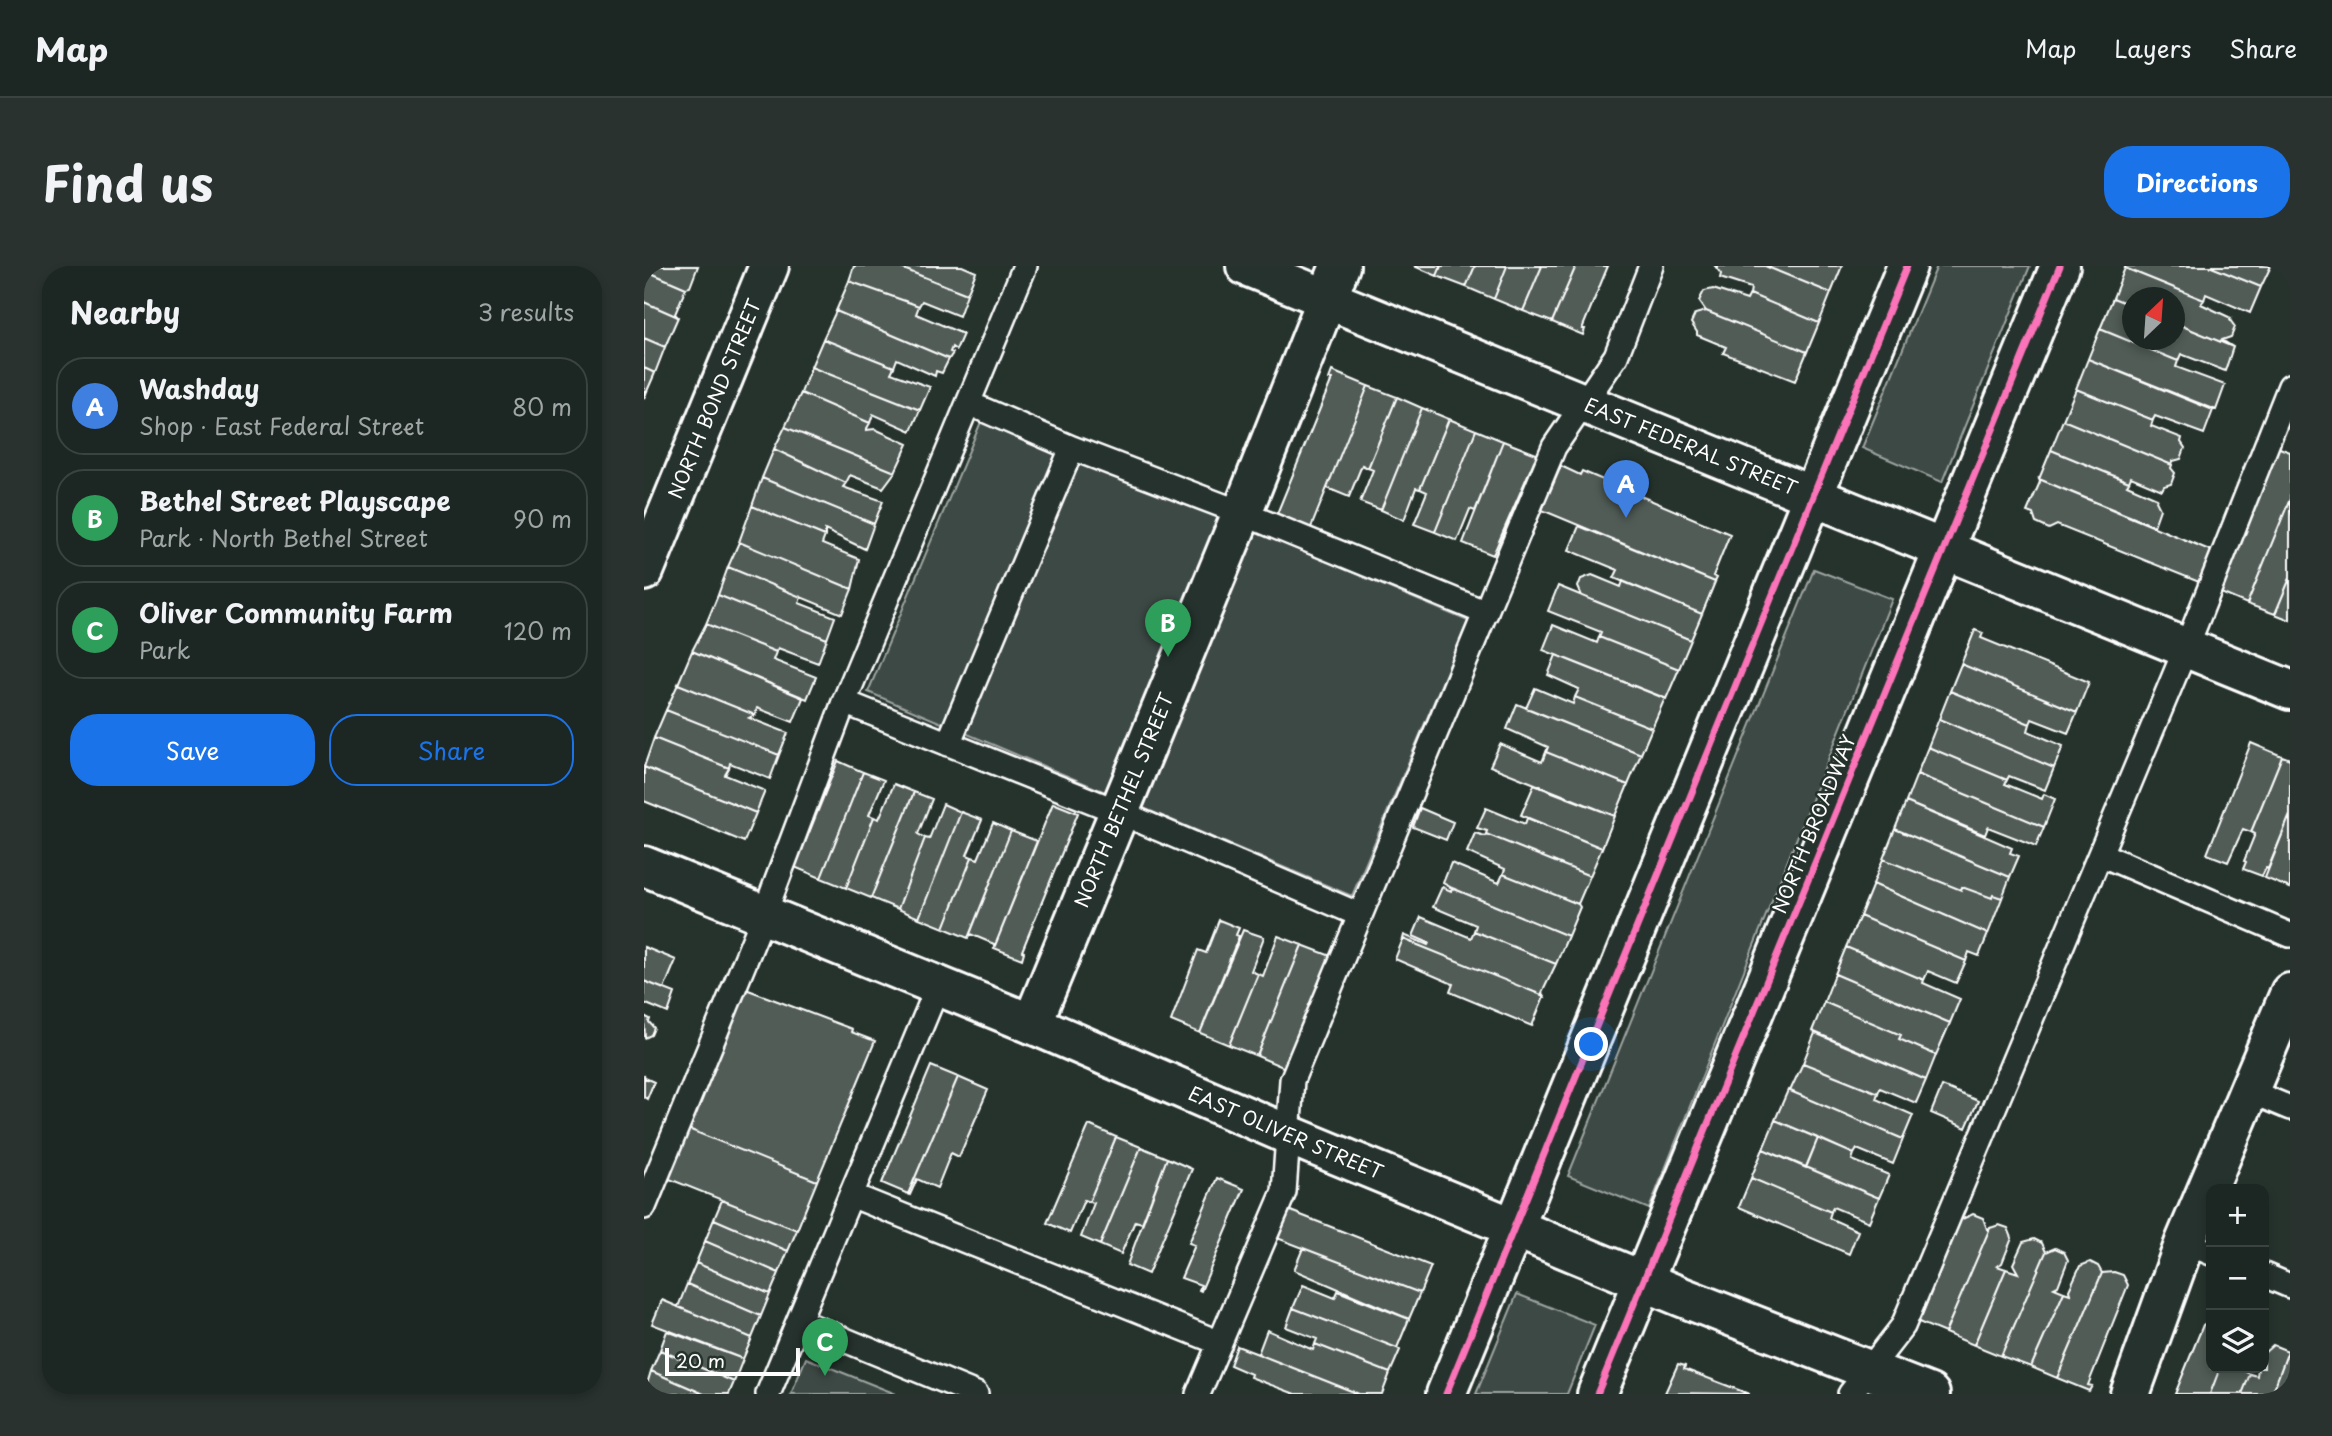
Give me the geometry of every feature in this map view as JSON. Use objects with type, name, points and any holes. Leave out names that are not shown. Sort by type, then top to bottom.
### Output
[{"type":"street","name":"NORTH BOND STREET","points":[[644,571],[769,266]]},
{"type":"street","name":"EAST FEDERAL STREET","points":[[1246,266],[1334,282],[1583,403],[2290,690]]},
{"type":"street","points":[[1446,1394],[1907,266]]},
{"type":"street","name":"NORTH BROADWAY","points":[[1597,1394],[2060,266]]},
{"type":"street","name":"NORTH BETHEL STREET","points":[[1032,1024],[1334,282]]},
{"type":"street","name":"EAST OLIVER STREET","points":[[644,866],[1032,1024],[1289,1135],[1644,1280],[1859,1381],[1930,1394]]},
{"type":"street","points":[[2130,1394],[2198,1247],[2249,1091],[2290,993]]},
{"type":"lane","points":[[644,1207],[764,915],[844,702],[1025,266]]},
{"type":"lane","points":[[1198,1394],[1284,1192],[1292,1080],[1554,447],[1616,356],[1651,266]]},
{"type":"lane","points":[[1859,1381],[1903,1326],[2186,648],[2290,386]]},
{"type":"lane","points":[[968,403],[1072,448],[1242,513],[1486,613]]},
{"type":"lane","points":[[948,744],[1072,448]]},
{"type":"lane","points":[[844,702],[1119,812],[1360,915]]},
{"type":"lane","points":[[2100,854],[2290,935]]},
{"type":"lane","points":[[768,1394],[938,986]]},
{"type":"lane","points":[[2249,1091],[2290,1108]]},
{"type":"lane","points":[[851,1195],[1220,1343]]},
{"type":"lane","points":[[2269,1277],[2290,1286]]},
{"type":"lane","points":[[799,1321],[976,1394]]},
{"type":"shaded area","points":[[1937,266],[2030,266],[1942,482],[1862,448]]},
{"type":"shaded area","points":[[983,417],[1468,621],[1352,896],[868,692]]},
{"type":"shaded area","points":[[1814,569],[1892,599],[1649,1209],[1568,1176]]},
{"type":"shaded area","points":[[1517,1294],[1595,1325],[1567,1394],[1476,1394]]},
{"type":"shaded area","points":[[806,1358],[896,1394],[791,1394]]},
{"type":"building","points":[[644,266],[698,266],[690,287],[686,288],[644,270]]},
{"type":"building","points":[[854,266],[896,266],[967,294],[959,316],[922,301],[919,306],[849,281]]},
{"type":"building","points":[[896,266],[962,266],[976,272],[967,294]]},
{"type":"building","points":[[1414,266],[1441,266],[1437,276]]},
{"type":"building","points":[[1441,266],[1475,266],[1466,287],[1437,276]]},
{"type":"building","points":[[1475,266],[1507,266],[1494,299],[1466,287]]},
{"type":"building","points":[[1507,266],[1542,266],[1523,311],[1494,299]]},
{"type":"building","points":[[1542,266],[1576,266],[1552,322],[1523,311]]},
{"type":"building","points":[[1576,266],[1608,266],[1582,329],[1585,329],[1583,335],[1552,322]]},
{"type":"building","points":[[1715,266],[1765,266],[1831,293],[1819,323],[1750,294],[1751,288],[1720,278],[1721,274]]},
{"type":"building","points":[[1765,266],[1842,266],[1831,293]]},
{"type":"building","points":[[2209,266],[2261,287],[2250,313],[2206,294],[2204,300],[2185,292],[2185,287],[2172,287],[2125,268]]},
{"type":"building","points":[[2209,266],[2271,266],[2261,287]]},
{"type":"building","points":[[2125,268],[2172,287],[2122,287],[2122,302],[2113,298]]},
{"type":"building","points":[[644,270],[686,288],[675,314],[678,317],[644,302]]},
{"type":"building","points":[[849,281],[919,306],[916,314],[963,334],[956,350],[952,347],[950,352],[953,353],[949,359],[836,311]]},
{"type":"building","points":[[1713,289],[1747,300],[1750,294],[1819,323],[1807,352],[1706,311],[1699,301],[1704,291]]},
{"type":"building","points":[[2185,292],[2204,300],[2201,304],[2231,318],[2235,327],[2231,337],[2222,340],[2233,347],[2185,327]]},
{"type":"building","points":[[2113,298],[2122,302],[2122,338],[2100,329]]},
{"type":"building","points":[[644,302],[678,317],[665,347],[644,338]]},
{"type":"building","points":[[836,311],[949,359],[942,373],[936,371],[935,376],[897,359],[894,367],[823,339]]},
{"type":"building","points":[[1706,311],[1807,352],[1795,381],[1723,353],[1726,347],[1697,335],[1691,323],[1695,314]]},
{"type":"building","points":[[2185,327],[2233,347],[2225,371],[2181,354],[2178,361],[2151,350],[2185,350]]},
{"type":"building","points":[[2100,329],[2122,338],[2122,350],[2151,350],[2178,361],[2176,367],[2225,385],[2216,410],[2088,359]]},
{"type":"building","points":[[644,338],[665,347],[655,373],[644,368]]},
{"type":"building","points":[[823,339],[894,367],[891,373],[930,387],[920,410],[811,367]]},
{"type":"building","points":[[2088,359],[2213,410],[2204,434],[2155,416],[2153,420],[2076,389]]},
{"type":"building","points":[[811,367],[920,410],[911,431],[873,414],[870,423],[801,393]]},
{"type":"building","points":[[644,368],[655,373],[644,398]]},
{"type":"building","points":[[1332,371],[1368,386],[1310,530],[1276,516],[1332,379],[1329,379]]},
{"type":"building","points":[[1368,386],[1397,397],[1368,468],[1362,465],[1349,497],[1327,488]]},
{"type":"building","points":[[2076,389],[2153,420],[2151,426],[2182,438],[2181,442],[2185,448],[2181,459],[2173,461],[2172,465],[2063,420]]},
{"type":"building","points":[[801,393],[870,423],[866,430],[875,429],[908,444],[895,472],[785,427]]},
{"type":"building","points":[[1397,397],[1422,408],[1381,510],[1360,502],[1373,470],[1368,468]]},
{"type":"building","points":[[1422,408],[1449,419],[1404,520],[1381,510]]},
{"type":"building","points":[[1449,419],[1476,430],[1435,532],[1414,524],[1427,492],[1420,489]]},
{"type":"building","points":[[2063,420],[2172,465],[2175,473],[2171,484],[2164,486],[2162,490],[2131,477],[2129,482],[2051,450]]},
{"type":"building","points":[[785,427],[895,472],[883,488],[850,475],[846,483],[774,449]]},
{"type":"building","points":[[1476,430],[1503,441],[1475,511],[1470,509],[1457,541],[1435,532]]},
{"type":"building","points":[[1503,441],[1539,455],[1493,555],[1463,543]]},
{"type":"building","points":[[2277,447],[2290,452],[2290,499],[2247,604],[2216,591]]},
{"type":"building","points":[[774,449],[846,483],[843,487],[883,501],[874,524],[762,478]]},
{"type":"building","points":[[2051,450],[2129,482],[2127,485],[2157,498],[2160,509],[2154,526],[2039,479]]},
{"type":"building","points":[[1561,466],[1580,475],[1582,471],[1730,534],[1713,576],[1717,578],[1715,582],[1542,510]]},
{"type":"building","points":[[762,478],[874,524],[865,549],[825,530],[825,536],[752,506]]},
{"type":"building","points":[[2039,479],[2212,551],[2199,582],[2057,525],[2049,529],[2036,523],[2033,514],[2027,512]]},
{"type":"building","points":[[2290,499],[2290,578],[2275,614],[2247,604]]},
{"type":"building","points":[[752,506],[825,536],[822,544],[859,559],[852,589],[739,542]]},
{"type":"building","points":[[1579,526],[1715,582],[1702,614],[1614,578],[1618,570],[1569,550]]},
{"type":"building","points":[[739,542],[852,589],[842,614],[728,567]]},
{"type":"building","points":[[728,567],[801,597],[799,603],[835,617],[827,639],[718,595]]},
{"type":"building","points":[[1592,575],[1621,587],[1623,581],[1702,614],[1691,640],[1582,596],[1578,587],[1581,579]]},
{"type":"building","points":[[2290,578],[2290,620],[2275,614]]},
{"type":"building","points":[[1558,586],[1691,640],[1679,669],[1599,637],[1601,632],[1548,611]]},
{"type":"building","points":[[718,595],[827,639],[818,663],[778,648],[776,652],[706,624]]},
{"type":"building","points":[[706,624],[776,652],[773,660],[816,677],[807,699],[692,651]]},
{"type":"building","points":[[1553,625],[1597,643],[1599,637],[1679,669],[1666,699],[1543,650]]},
{"type":"building","points":[[1975,630],[1983,633],[1981,638],[2089,682],[2077,712],[1961,664]]},
{"type":"building","points":[[692,651],[803,698],[793,722],[757,708],[755,715],[678,684]]},
{"type":"building","points":[[1556,655],[1665,698],[1652,728],[1575,697],[1579,689],[1548,675]]},
{"type":"building","points":[[1961,664],[2077,712],[2068,733],[2032,719],[2030,724],[1950,691]]},
{"type":"building","points":[[678,684],[755,715],[749,718],[788,733],[779,755],[666,710]]},
{"type":"building","points":[[1535,688],[1573,704],[1575,697],[1652,728],[1641,754],[1526,708]]},
{"type":"building","points":[[1950,691],[2030,724],[2028,731],[2063,746],[2054,768],[1939,719]]},
{"type":"building","points":[[1517,704],[1641,754],[1628,785],[1546,752],[1548,747],[1507,729]]},
{"type":"building","points":[[666,710],[779,755],[770,779],[730,763],[729,768],[654,738]]},
{"type":"building","points":[[1939,719],[2054,768],[2045,790],[2009,776],[2007,780],[1928,747]]},
{"type":"building","points":[[654,738],[729,768],[725,775],[765,791],[756,813],[644,767]]},
{"type":"building","points":[[2251,743],[2282,756],[2251,832],[2243,829],[2228,862],[2207,854]]},
{"type":"building","points":[[1500,744],[1542,762],[1546,752],[1628,785],[1615,816],[1490,766]]},
{"type":"building","points":[[1928,747],[2007,780],[2005,784],[2042,799],[2044,794],[2055,799],[2044,827],[1917,774]]},
{"type":"building","points":[[2282,756],[2290,759],[2290,815],[2268,869],[2266,868],[2262,876],[2243,869],[2246,862],[2244,861],[2255,834],[2251,832]]},
{"type":"building","points":[[838,761],[863,772],[821,878],[792,866],[795,858],[798,860]]},
{"type":"building","points":[[644,767],[756,813],[744,842],[644,801]]},
{"type":"building","points":[[863,772],[884,780],[869,815],[874,817],[846,888],[821,878]]},
{"type":"building","points":[[1917,774],[2044,827],[2036,846],[1988,827],[1985,835],[1906,802]]},
{"type":"building","points":[[894,784],[914,792],[871,898],[846,888],[874,817],[879,819]]},
{"type":"building","points":[[1534,785],[1615,816],[1602,848],[1521,815]]},
{"type":"building","points":[[914,792],[932,799],[918,834],[925,838],[898,909],[871,898]]},
{"type":"building","points":[[1906,802],[2012,848],[2010,853],[2019,856],[2010,877],[1895,829]]},
{"type":"building","points":[[1053,803],[1078,813],[1022,951],[1022,959],[994,948]]},
{"type":"building","points":[[943,804],[961,812],[919,918],[898,909],[925,838],[929,839]]},
{"type":"building","points":[[1420,808],[1453,822],[1446,840],[1413,827]]},
{"type":"building","points":[[1486,808],[1525,824],[1527,818],[1602,848],[1590,876],[1486,834],[1487,831],[1477,828]]},
{"type":"building","points":[[961,812],[982,820],[967,855],[972,857],[944,928],[919,918]]},
{"type":"building","points":[[2290,815],[2290,888],[2265,878]]},
{"type":"building","points":[[993,823],[1011,831],[968,938],[944,928],[972,857],[978,859]]},
{"type":"building","points":[[1895,829],[2010,877],[2002,898],[1993,895],[1992,898],[1962,887],[1961,890],[1883,859]]},
{"type":"building","points":[[1011,831],[1037,841],[994,948],[994,944],[970,934]]},
{"type":"building","points":[[1475,833],[1486,834],[1590,876],[1578,904],[1503,874],[1505,869],[1467,852]]},
{"type":"building","points":[[1883,859],[1961,890],[1962,887],[1992,898],[1993,895],[2002,898],[1988,934],[1873,884]]},
{"type":"building","points":[[1451,863],[1499,883],[1503,874],[1578,904],[1580,907],[1568,936],[1443,883]]},
{"type":"building","points":[[1873,884],[1988,934],[1979,956],[1969,952],[1966,961],[1860,916]]},
{"type":"building","points":[[1442,887],[1451,891],[1452,888],[1568,936],[1556,964],[1474,931],[1476,925],[1433,907]]},
{"type":"building","points":[[1860,916],[1966,961],[1956,983],[1928,971],[1924,980],[1846,947]]},
{"type":"building","points":[[1421,917],[1471,938],[1474,931],[1556,964],[1542,993],[1544,996],[1403,939],[1404,935],[1428,945],[1429,943],[1413,936]]},
{"type":"building","points":[[1219,920],[1239,928],[1236,935],[1239,936],[1200,1033],[1171,1021],[1198,950],[1206,953]]},
{"type":"building","points":[[1243,930],[1264,937],[1251,971],[1258,974],[1229,1045],[1200,1033]]},
{"type":"building","points":[[1278,936],[1302,945],[1257,1056],[1229,1045],[1258,974],[1263,976]]},
{"type":"building","points":[[1403,939],[1544,996],[1532,1026],[1450,992],[1453,984],[1395,959]]},
{"type":"building","points":[[1302,945],[1331,956],[1285,1068],[1257,1056]]},
{"type":"building","points":[[644,947],[676,960],[664,989],[644,981]]},
{"type":"building","points":[[1846,947],[1924,980],[1923,983],[1960,999],[1950,1023],[1835,974]]},
{"type":"building","points":[[1835,974],[1950,1023],[1936,1055],[1899,1039],[1901,1035],[1824,1002]]},
{"type":"building","points":[[644,981],[675,993],[668,1013],[644,1003]]},
{"type":"building","points":[[743,988],[852,1029],[851,1032],[875,1041],[817,1181],[686,1128]]},
{"type":"building","points":[[1824,1002],[1901,1035],[1899,1039],[1936,1055],[1926,1080],[1812,1031]]},
{"type":"building","points":[[644,1016],[650,1019],[649,1022],[654,1028],[651,1035],[645,1038]]},
{"type":"building","points":[[1815,1033],[1926,1080],[1916,1103],[1880,1088],[1878,1093],[1803,1063]]},
{"type":"building","points":[[1803,1063],[1878,1093],[1876,1099],[1913,1115],[1903,1139],[1790,1091]]},
{"type":"building","points":[[931,1066],[958,1077],[908,1194],[882,1183]]},
{"type":"building","points":[[644,1075],[654,1082],[647,1099],[644,1097]]},
{"type":"building","points":[[958,1077],[988,1090],[959,1157],[951,1153],[937,1188],[917,1179],[910,1195],[908,1194]]},
{"type":"building","points":[[1942,1086],[1978,1101],[1966,1128],[1931,1113]]},
{"type":"building","points":[[1788,1090],[1903,1139],[1893,1164],[1857,1149],[1854,1154],[1775,1120]]},
{"type":"building","points":[[1775,1120],[1818,1138],[1806,1168],[1763,1149]]},
{"type":"building","points":[[1089,1125],[1116,1137],[1089,1202],[1084,1200],[1070,1233],[1047,1223]]},
{"type":"building","points":[[686,1128],[817,1181],[797,1230],[667,1178]]},
{"type":"building","points":[[1116,1137],[1141,1147],[1100,1245],[1081,1237],[1094,1203],[1089,1202]]},
{"type":"building","points":[[1818,1138],[1854,1154],[1852,1160],[1889,1175],[1879,1198],[1806,1167]]},
{"type":"building","points":[[1141,1147],[1167,1158],[1142,1223],[1135,1221],[1121,1254],[1100,1245]]},
{"type":"building","points":[[1763,1149],[1879,1198],[1869,1222],[1833,1207],[1831,1212],[1751,1178]]},
{"type":"building","points":[[1167,1158],[1192,1169],[1148,1274],[1127,1265]]},
{"type":"building","points":[[1217,1178],[1244,1189],[1201,1291],[1201,1285],[1181,1278],[1195,1245],[1189,1243]]},
{"type":"building","points":[[1751,1178],[1831,1212],[1829,1218],[1858,1231],[1849,1254],[1739,1207]]},
{"type":"building","points":[[722,1200],[797,1230],[788,1251],[714,1219]]},
{"type":"building","points":[[1288,1210],[1431,1266],[1420,1293],[1277,1238]]},
{"type":"building","points":[[1973,1214],[1983,1218],[1987,1229],[1990,1228],[1945,1333],[1916,1321],[1919,1313],[1922,1315],[1960,1220]]},
{"type":"building","points":[[714,1219],[788,1251],[779,1273],[705,1241]]},
{"type":"building","points":[[1999,1225],[2008,1228],[2012,1238],[2002,1263],[1997,1266],[2006,1269],[1974,1345],[1945,1333],[1990,1228]]},
{"type":"building","points":[[2034,1239],[2042,1243],[2046,1252],[2001,1356],[1974,1345],[2006,1269],[2018,1273],[2013,1264],[2023,1242]]},
{"type":"building","points":[[705,1241],[779,1273],[770,1294],[696,1263]]},
{"type":"building","points":[[1303,1248],[1420,1293],[1409,1319],[1294,1270]]},
{"type":"building","points":[[2055,1248],[2064,1252],[2068,1260],[2058,1286],[2054,1288],[2064,1292],[2031,1367],[2001,1356],[2046,1252]]},
{"type":"building","points":[[2090,1262],[2098,1266],[2102,1273],[2057,1378],[2031,1367],[2064,1292],[2070,1294],[2069,1290],[2080,1266]]},
{"type":"building","points":[[696,1263],[770,1294],[761,1316],[687,1284]]},
{"type":"building","points":[[2114,1272],[2123,1275],[2128,1285],[2088,1385],[2092,1386],[2089,1391],[2057,1378],[2102,1273]]},
{"type":"building","points":[[687,1284],[761,1316],[752,1338],[678,1307]]},
{"type":"building","points":[[1303,1285],[1335,1298],[1338,1291],[1409,1319],[1397,1348],[1293,1308]]},
{"type":"building","points":[[662,1300],[752,1338],[743,1359],[652,1324]]},
{"type":"building","points":[[1293,1308],[1400,1350],[1390,1373],[1315,1344],[1317,1339],[1286,1327]]},
{"type":"building","points":[[2206,1323],[2206,1373],[2218,1373],[2210,1394],[2175,1394]]},
{"type":"building","points":[[1267,1330],[1313,1350],[1315,1344],[1390,1373],[1382,1394],[1359,1394],[1258,1354]]},
{"type":"building","points":[[667,1331],[743,1359],[734,1382],[660,1350]]},
{"type":"building","points":[[2273,1345],[2288,1351],[2272,1394],[2242,1394],[2250,1374],[2257,1376],[2257,1373],[2269,1373],[2269,1349]]},
{"type":"building","points":[[1237,1346],[1359,1394],[1295,1394],[1250,1377],[1251,1374],[1230,1365]]},
{"type":"building","points":[[660,1350],[734,1382],[729,1394],[704,1394],[651,1371]]},
{"type":"building","points":[[2288,1351],[2290,1394],[2272,1394]]},
{"type":"building","points":[[1678,1364],[1685,1366],[1684,1369],[1749,1394],[1665,1393]]},
{"type":"building","points":[[651,1371],[704,1394],[644,1394]]},
{"type":"building","points":[[2218,1373],[2250,1374],[2242,1394],[2210,1394]]},
{"type":"cycle path","points":[[1446,1394],[1907,266]]},
{"type":"cycle path","points":[[1597,1394],[2060,266]]},
{"type":"place","name":"Washday","points":[[1626,518]]},
{"type":"place","name":"Bethel Street Playscape","points":[[1168,657]]},
{"type":"place","name":"Oliver Community Farm","points":[[825,1376]]}]
